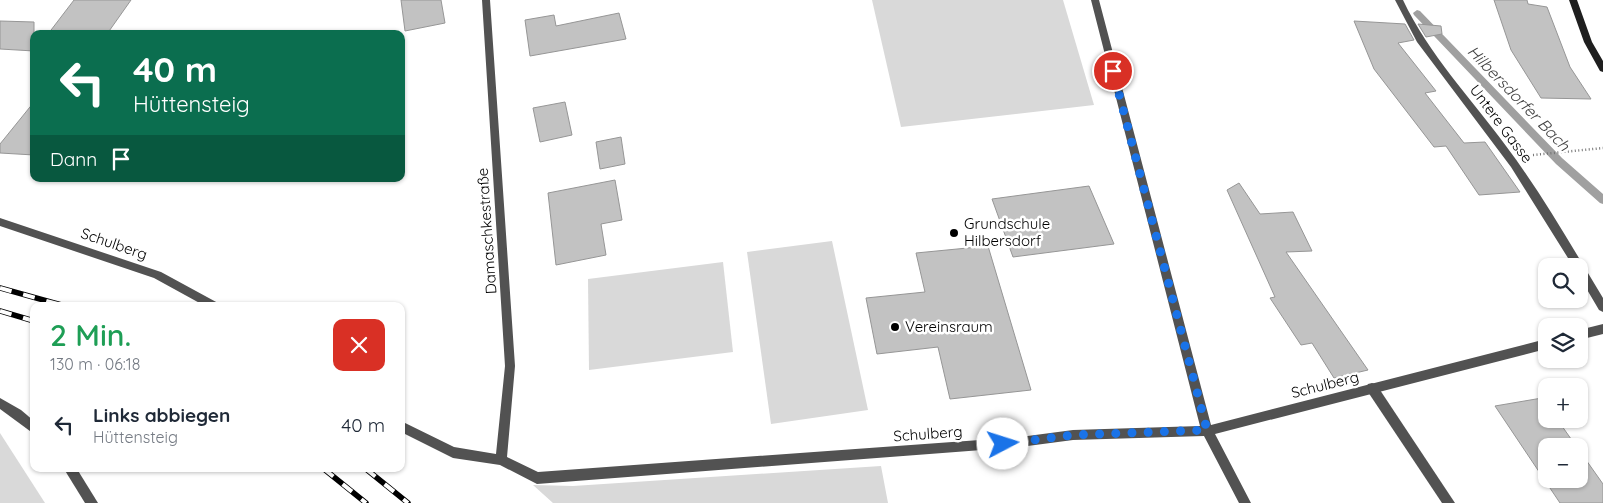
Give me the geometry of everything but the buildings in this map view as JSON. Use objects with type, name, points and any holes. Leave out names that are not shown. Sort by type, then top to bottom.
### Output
[{"type":"main road","points":[[1573,0],[1588,42],[1603,69]]},
{"type":"street","name":"Damaschkestraße","points":[[486,0],[510,366],[501,460]]},
{"type":"street","points":[[1094,0],[1207,430],[1246,503]]},
{"type":"street","name":"Untere Gasse","points":[[1400,0],[1406,17],[1450,81],[1504,150],[1572,258]]},
{"type":"street","name":"Schulberg","points":[[0,222],[157,275],[207,302]]},
{"type":"street","name":"Untere Gasse","points":[[1588,283],[1603,307]]},
{"type":"street","points":[[1588,333],[1603,329]]},
{"type":"street","name":"Schulberg","points":[[405,428],[453,452],[501,460],[537,478],[1020,442],[1073,435],[1207,430],[1538,346]]},
{"type":"street","points":[[1372,388],[1449,503]]},
{"type":"street","points":[[0,403],[30,425]]},
{"type":"street","points":[[72,472],[92,503]]},
{"type":"path","points":[[1544,154],[1603,148]]},
{"type":"shaded area","points":[[872,0],[1063,0],[1094,105],[901,127]]},
{"type":"shaded area","points":[[832,241],[868,410],[771,424],[747,252]]},
{"type":"shaded area","points":[[723,262],[733,352],[589,370],[588,279]]},
{"type":"shaded area","points":[[0,433],[45,503],[0,503]]},
{"type":"shaded area","points":[[881,466],[888,503],[553,503],[533,485],[573,486]]},
{"type":"waterway","name":"Hilbersdorfer Bach","points":[[1417,13],[1559,161],[1603,200]]},
{"type":"railway","points":[[0,288],[51,302]]},
{"type":"railway","points":[[0,311],[30,320]]},
{"type":"railway","points":[[328,472],[366,503]]},
{"type":"railway","points":[[370,472],[408,503]]},
{"type":"place","name":"Grundschule Hilbersdorf","points":[[954,233]]},
{"type":"place","name":"Vereinsraum","points":[[895,327]]},
{"type":"route","points":[[1003,444],[1073,435],[1207,430],[1174,311],[1113,71]]}]
